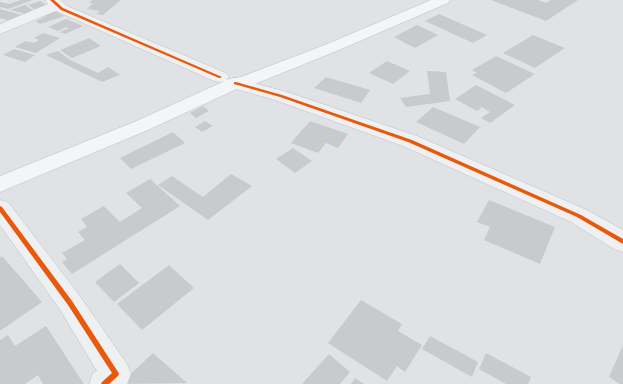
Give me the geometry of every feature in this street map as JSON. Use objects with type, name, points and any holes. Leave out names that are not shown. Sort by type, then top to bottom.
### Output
[{"type":"main road","points":[[0,176],[420,0]]},
{"type":"main road","points":[[0,184],[141,126],[228,80],[244,82],[325,50],[442,0]]},
{"type":"street","points":[[0,29],[55,2],[62,9],[228,80],[281,96],[410,141],[579,216],[623,242]]},
{"type":"street","points":[[0,208],[70,303],[116,374],[104,384]]},
{"type":"building","points":[[21,0],[33,0],[8,9],[0,7],[0,2],[9,4]]},
{"type":"building","points":[[92,0],[121,0],[103,15],[96,14],[100,11],[87,9],[93,3],[89,3]]},
{"type":"building","points":[[491,0],[538,0],[546,3],[551,0],[578,0],[546,21]]},
{"type":"building","points":[[40,1],[48,6],[36,10],[28,5]]},
{"type":"building","points":[[25,5],[34,11],[26,14],[10,10]]},
{"type":"building","points":[[0,9],[22,15],[10,21],[0,18]]},
{"type":"building","points":[[53,10],[64,16],[40,24],[36,21],[47,16],[44,14]]},
{"type":"building","points":[[439,14],[487,35],[473,43],[425,21]]},
{"type":"building","points":[[66,19],[83,26],[65,34],[60,32],[69,28],[66,27],[58,31],[48,27]]},
{"type":"building","points":[[417,25],[438,35],[415,48],[394,37]]},
{"type":"building","points":[[43,33],[60,38],[36,53],[15,47],[25,41],[34,43],[39,40],[34,38]]},
{"type":"building","points":[[533,35],[565,48],[535,68],[503,53]]},
{"type":"building","points":[[89,38],[101,46],[72,58],[60,50]]},
{"type":"building","points":[[14,49],[35,55],[25,62],[3,55]]},
{"type":"building","points":[[58,51],[70,60],[98,73],[108,67],[120,75],[102,82],[46,55]]},
{"type":"building","points":[[496,56],[535,74],[506,93],[472,75],[477,73],[472,70]]},
{"type":"building","points":[[387,61],[410,71],[393,84],[369,73]]},
{"type":"building","points":[[427,71],[446,72],[450,101],[406,107],[400,98],[430,94]]},
{"type":"building","points":[[326,77],[370,90],[361,103],[314,88]]},
{"type":"building","points":[[476,85],[515,105],[490,123],[481,118],[490,112],[482,107],[477,111],[455,99]]},
{"type":"building","points":[[203,106],[209,111],[196,118],[190,113]]},
{"type":"building","points":[[433,107],[480,127],[464,144],[416,122]]},
{"type":"building","points":[[205,121],[213,126],[202,132],[195,127]]},
{"type":"building","points":[[310,121],[348,134],[338,148],[326,143],[318,153],[291,143]]},
{"type":"building","points":[[173,132],[185,143],[131,169],[120,158]]},
{"type":"building","points":[[293,148],[312,161],[295,173],[276,159]]},
{"type":"building","points":[[231,174],[252,186],[208,220],[158,185],[172,176],[203,197]]},
{"type":"building","points":[[150,179],[180,206],[72,274],[62,262],[67,259],[62,253],[85,240],[78,232],[87,227],[81,219],[104,206],[120,222],[142,208],[126,193]]},
{"type":"building","points":[[489,200],[555,227],[540,264],[484,240],[490,227],[477,222]]},
{"type":"building","points":[[2,256],[42,302],[0,331],[0,258]]},
{"type":"building","points":[[120,264],[139,283],[114,302],[95,282]]},
{"type":"building","points":[[169,265],[194,288],[142,330],[117,304]]},
{"type":"building","points":[[361,300],[402,324],[398,331],[422,345],[405,372],[397,366],[387,381],[328,343]]},
{"type":"building","points":[[46,326],[84,384],[43,384],[38,375],[25,384],[0,384],[0,340],[8,335],[15,346]]},
{"type":"building","points":[[430,336],[478,362],[472,377],[422,349]]},
{"type":"building","points":[[623,345],[623,384],[620,384],[609,377]]},
{"type":"building","points":[[153,353],[187,383],[120,384]]},
{"type":"building","points":[[486,353],[531,377],[528,384],[506,384],[479,369]]},
{"type":"building","points":[[329,354],[350,372],[340,384],[302,384]]},
{"type":"building","points":[[355,378],[364,384],[351,384]]},
{"type":"cycle path","points":[[52,0],[62,9],[220,77]]},
{"type":"cycle path","points":[[235,83],[281,96],[410,141],[579,216],[623,242]]},
{"type":"cycle path","points":[[0,208],[70,303],[116,374],[104,384]]}]
